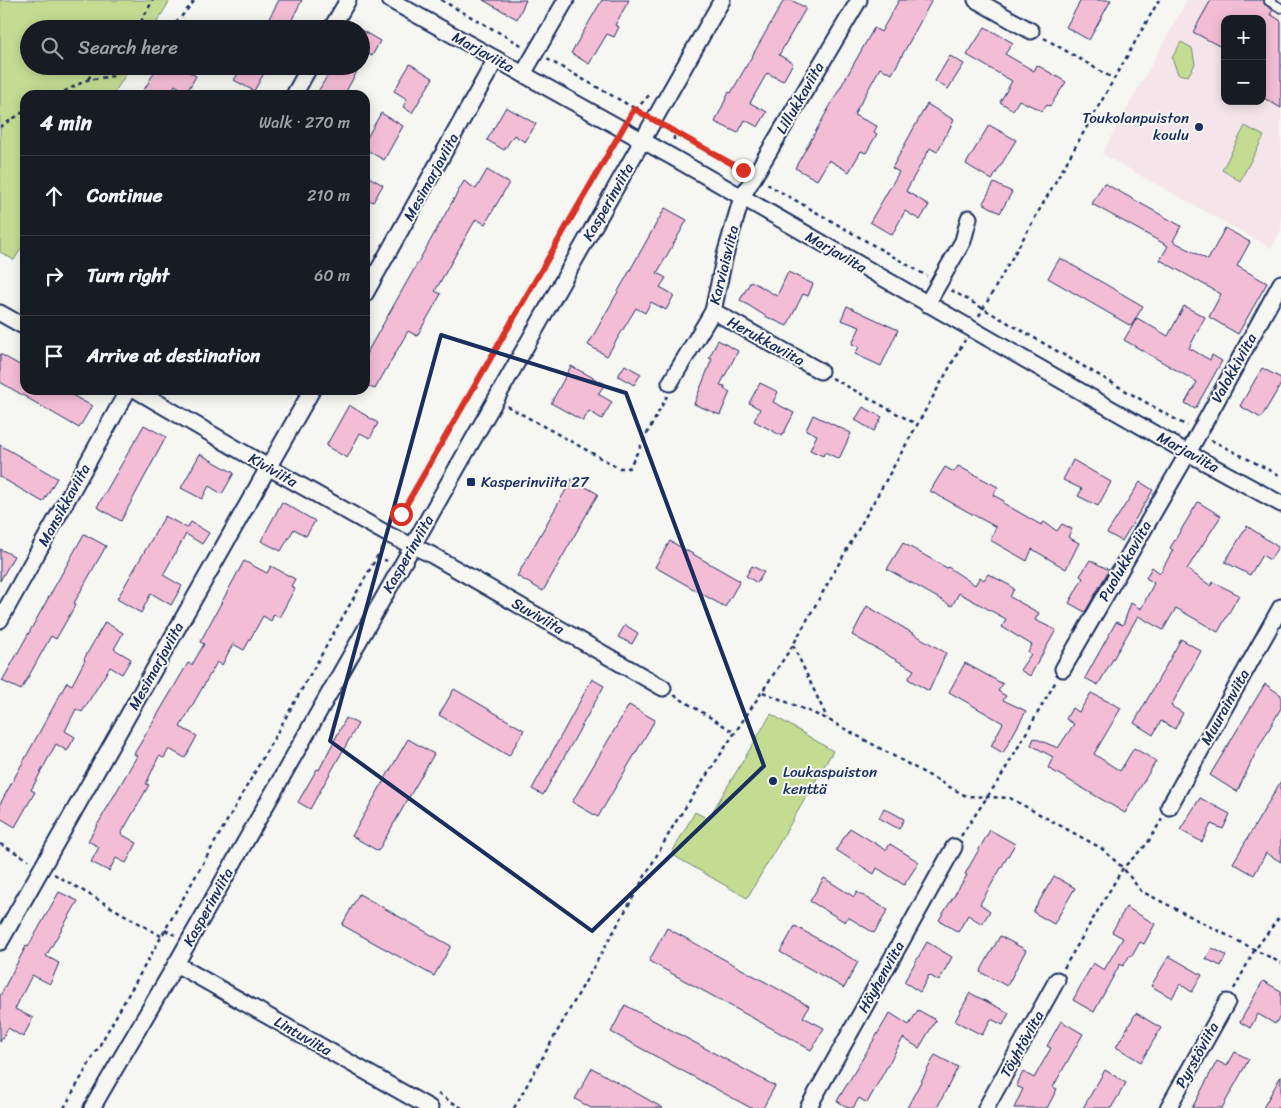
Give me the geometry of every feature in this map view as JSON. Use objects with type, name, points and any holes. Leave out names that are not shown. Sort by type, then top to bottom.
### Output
[{"type":"street","points":[[336,20],[348,0]]},
{"type":"street","name":"Marjaviita","points":[[390,0],[643,141],[971,330],[1281,504]]},
{"type":"street","points":[[523,74],[566,0]]},
{"type":"street","name":"Kasperinviita","points":[[92,1108],[176,964],[722,0]]},
{"type":"street","name":"Lillukkaviita","points":[[742,198],[859,0]]},
{"type":"street","points":[[976,0],[1031,31]]},
{"type":"street","name":"Mesimarjaviita","points":[[370,285],[496,59]]},
{"type":"street","points":[[297,90],[305,75]]},
{"type":"street","name":"Karviaisviita","points":[[670,383],[713,311],[725,255],[742,198]]},
{"type":"street","points":[[927,304],[963,241],[969,218]]},
{"type":"street","name":"Valokkiviita","points":[[1188,453],[1281,283]]},
{"type":"street","name":"Herukkaviita","points":[[713,311],[820,370]]},
{"type":"street","points":[[0,313],[20,324]]},
{"type":"street","name":"Mansikkaviita","points":[[0,620],[125,395]]},
{"type":"street","name":"Kiviviita","points":[[145,395],[268,467],[389,535],[413,546]]},
{"type":"street","name":"Mesimarjaviita","points":[[0,942],[309,395]]},
{"type":"street","name":"Puolukkaviita","points":[[1063,669],[1188,453]]},
{"type":"street","name":"Suviviita","points":[[413,546],[663,688]]},
{"type":"street","name":"Muurainviita","points":[[1169,807],[1281,607]]},
{"type":"street","name":"Höyhenviita","points":[[808,1108],[954,847]]},
{"type":"street","name":"Lintuviita","points":[[176,964],[430,1108]]},
{"type":"street","name":"Töyhtöviita","points":[[986,1108],[1057,980]]},
{"type":"street","name":"Pyrstöviita","points":[[1168,1108],[1227,1002]]},
{"type":"lane","points":[[1269,1],[1281,8]]},
{"type":"path","points":[[142,20],[153,0]]},
{"type":"path","points":[[178,20],[195,0]]},
{"type":"path","points":[[442,0],[634,109],[655,119],[1199,432],[1281,476]]},
{"type":"path","points":[[514,1108],[675,823],[793,645],[916,424],[1159,0]]},
{"type":"path","points":[[1031,31],[1114,79]]},
{"type":"path","points":[[87,80],[91,75]]},
{"type":"path","points":[[67,90],[87,80],[114,75]]},
{"type":"path","points":[[64,1108],[389,535],[634,109]]},
{"type":"path","points":[[0,127],[20,114]]},
{"type":"path","points":[[820,370],[916,424]]},
{"type":"path","points":[[506,405],[618,468],[629,468],[666,402],[670,383]]},
{"type":"path","points":[[793,645],[827,719]]},
{"type":"path","points":[[954,847],[1002,775],[1063,669]]},
{"type":"path","points":[[663,688],[734,732]]},
{"type":"path","points":[[763,692],[827,719],[966,796],[1010,798],[1101,848],[1124,868],[1141,891],[1254,951],[1281,963]]},
{"type":"path","points":[[1057,980],[1124,868],[1147,844],[1169,807]]},
{"type":"path","points":[[0,844],[162,936]]},
{"type":"path","points":[[1227,1002],[1254,951],[1281,915]]},
{"type":"highlighted area","points":[[441,335],[626,393],[764,766],[592,931],[330,741]]},
{"type":"shaded area","name":"Toukolanpuiston koulu","points":[[1187,0],[1281,0],[1281,230],[1271,248],[1102,154]]},
{"type":"green space","points":[[0,0],[170,0],[158,20],[20,20],[20,75],[125,75],[116,90],[20,90],[20,250],[14,260],[0,252]]},
{"type":"green space","points":[[1181,42],[1192,48],[1195,64],[1188,76],[1178,74],[1172,58]]},
{"type":"green space","points":[[1245,126],[1264,136],[1240,181],[1222,170]]},
{"type":"green space","name":"Loukaspuiston kenttä","points":[[771,714],[833,751],[747,898],[671,854],[695,812],[708,819]]},
{"type":"building","points":[[279,0],[302,0],[292,20],[268,20]]},
{"type":"building","points":[[483,0],[526,0],[517,19]]},
{"type":"building","points":[[602,0],[629,0],[615,25],[619,27],[614,37],[607,34],[589,64],[571,53]]},
{"type":"building","points":[[784,0],[791,0],[806,8],[779,55],[793,63],[783,81],[767,73],[750,103],[767,112],[758,127],[745,120],[738,133],[715,122],[729,92],[731,93]]},
{"type":"building","points":[[899,0],[932,0],[892,74],[880,68],[854,115],[877,126],[874,132],[877,134],[866,153],[861,151],[849,172],[829,160],[817,180],[795,168],[874,28],[881,32]]},
{"type":"building","points":[[1081,0],[1111,0],[1089,40],[1066,27]]},
{"type":"building","points":[[1211,0],[1264,0],[1264,4],[1273,10],[1270,14],[1281,21],[1281,108],[1266,99],[1266,15],[1221,15],[1221,47],[1193,32]]},
{"type":"building","points":[[985,27],[1013,43],[1005,54],[1034,71],[1037,65],[1066,82],[1050,106],[1047,105],[1042,111],[1019,100],[1013,110],[1000,102],[1012,81],[967,55]]},
{"type":"building","points":[[370,35],[380,41],[372,56],[370,55]]},
{"type":"building","points":[[950,56],[964,64],[948,89],[935,81]]},
{"type":"building","points":[[410,64],[433,78],[412,113],[403,107],[407,99],[394,91]]},
{"type":"building","points":[[153,75],[196,76],[188,90],[184,90],[175,85],[172,90],[144,90]]},
{"type":"building","points":[[237,75],[263,75],[255,90],[234,80]]},
{"type":"building","points":[[328,75],[355,75],[347,90],[319,90]]},
{"type":"building","points":[[927,104],[954,120],[937,152],[930,148],[906,191],[929,205],[920,220],[905,211],[892,235],[870,222],[899,172],[892,168]]},
{"type":"building","points":[[506,107],[536,124],[525,142],[514,135],[504,150],[487,140]]},
{"type":"building","points":[[381,113],[403,126],[384,160],[370,152],[370,132]]},
{"type":"building","points":[[989,125],[1016,140],[992,180],[966,164]]},
{"type":"building","points":[[487,170],[509,183],[485,224],[476,219],[435,291],[441,294],[417,336],[408,331],[375,389],[370,386],[370,347],[464,181],[476,189]]},
{"type":"building","points":[[370,178],[383,185],[373,202],[370,200]]},
{"type":"building","points":[[994,183],[1012,192],[1000,213],[983,203]]},
{"type":"building","points":[[1104,183],[1181,226],[1173,241],[1208,260],[1225,228],[1250,242],[1237,266],[1267,283],[1238,334],[1209,317],[1221,294],[1160,260],[1168,246],[1092,204]]},
{"type":"building","points":[[665,208],[687,220],[657,273],[666,278],[660,287],[674,295],[666,310],[651,302],[645,313],[636,308],[607,356],[588,345]]},
{"type":"building","points":[[1060,258],[1143,306],[1131,326],[1048,278]]},
{"type":"building","points":[[788,272],[813,284],[808,296],[803,294],[787,326],[767,317],[740,300],[751,281],[777,296]]},
{"type":"building","points":[[847,306],[898,330],[881,366],[855,354],[859,347],[852,344],[860,327],[841,320]]},
{"type":"building","points":[[1184,306],[1205,317],[1189,348],[1210,360],[1212,355],[1222,361],[1195,409],[1185,403],[1197,382],[1124,340],[1137,318],[1168,336]]},
{"type":"building","points":[[718,340],[738,351],[720,385],[725,386],[724,389],[730,392],[720,415],[694,404],[712,359],[709,358]]},
{"type":"building","points":[[0,354],[20,365],[20,394],[0,382]]},
{"type":"building","points":[[625,365],[641,374],[634,385],[618,376]]},
{"type":"building","points":[[571,366],[605,384],[598,394],[612,402],[602,419],[589,411],[583,421],[551,403]]},
{"type":"building","points":[[1262,368],[1281,378],[1281,384],[1261,418],[1240,406]]},
{"type":"building","points":[[760,383],[778,392],[773,402],[794,413],[782,436],[754,421],[760,409],[749,403]]},
{"type":"building","points":[[22,395],[72,395],[92,406],[79,428]]},
{"type":"building","points":[[349,405],[378,423],[370,438],[360,433],[347,458],[326,446]]},
{"type":"building","points":[[863,407],[882,417],[874,431],[855,420]]},
{"type":"building","points":[[813,415],[851,433],[839,459],[825,452],[823,456],[810,450],[817,435],[806,430]]},
{"type":"building","points":[[144,425],[166,437],[121,521],[97,507]]},
{"type":"building","points":[[0,445],[57,478],[43,502],[0,477]]},
{"type":"building","points":[[200,454],[234,473],[222,494],[209,486],[202,499],[181,488]]},
{"type":"building","points":[[1073,460],[1111,482],[1098,506],[1078,496],[1082,489],[1063,480]]},
{"type":"building","points":[[958,466],[998,487],[993,495],[1041,525],[1044,522],[1057,531],[1062,524],[1072,529],[1068,537],[1079,543],[1066,569],[1032,549],[1027,561],[990,540],[996,527],[930,491],[945,467],[954,472]]},
{"type":"building","points":[[572,479],[598,494],[543,591],[517,576]]},
{"type":"building","points":[[1140,482],[1153,490],[1122,541],[1107,533]]},
{"type":"building","points":[[282,502],[315,521],[306,536],[294,529],[281,551],[261,541]]},
{"type":"building","points":[[1198,502],[1221,516],[1187,569],[1211,586],[1213,582],[1239,595],[1218,632],[1176,608],[1163,630],[1138,616],[1098,685],[1085,678],[1116,622],[1123,625],[1131,603],[1141,609],[1154,583],[1146,578],[1152,567],[1160,573],[1173,550],[1170,548]]},
{"type":"building","points":[[165,516],[187,528],[191,522],[209,533],[202,544],[186,534],[163,575],[182,586],[171,605],[151,593],[141,613],[117,599]]},
{"type":"building","points":[[1247,526],[1278,547],[1270,560],[1262,555],[1250,575],[1225,562]]},
{"type":"building","points":[[84,534],[106,546],[74,603],[76,604],[56,639],[51,636],[21,690],[2,681]]},
{"type":"building","points":[[670,541],[740,581],[725,607],[655,567]]},
{"type":"building","points":[[903,543],[948,567],[975,585],[980,577],[984,580],[988,574],[1009,585],[1014,589],[1010,597],[1039,613],[1035,620],[1056,630],[1030,676],[1020,670],[1031,654],[1028,652],[1032,645],[1002,627],[1006,619],[959,593],[952,606],[887,569]]},
{"type":"building","points":[[0,549],[14,556],[0,581]]},
{"type":"building","points":[[1090,560],[1109,570],[1085,612],[1069,603],[1083,578],[1080,576]]},
{"type":"building","points":[[244,561],[267,573],[271,566],[295,579],[291,586],[295,588],[279,618],[274,614],[271,621],[263,616],[244,650],[233,644],[222,665],[217,662],[180,727],[197,736],[185,758],[169,749],[164,758],[159,756],[146,784],[149,785],[121,834],[137,843],[126,863],[116,858],[109,871],[91,862],[99,847],[88,841],[137,756],[134,754],[188,663],[192,665],[204,644],[200,642]]},
{"type":"building","points":[[752,566],[764,572],[757,583],[746,576]]},
{"type":"building","points":[[867,606],[946,653],[929,691],[908,679],[914,670],[852,635]]},
{"type":"building","points":[[105,622],[123,633],[114,649],[131,659],[122,674],[110,667],[82,712],[76,709],[65,731],[75,737],[67,751],[56,744],[31,790],[35,792],[15,827],[0,818],[0,804],[67,682],[72,685]]},
{"type":"building","points":[[625,625],[638,633],[632,644],[618,637]]},
{"type":"building","points":[[1181,639],[1201,651],[1171,706],[1183,713],[1175,729],[1161,721],[1153,735],[1134,723]]},
{"type":"building","points":[[965,663],[1003,684],[998,691],[1006,696],[1003,700],[1026,711],[1003,753],[991,746],[1003,723],[949,692]]},
{"type":"building","points":[[592,679],[604,686],[543,795],[532,789]]},
{"type":"building","points":[[1265,684],[1281,695],[1281,708],[1256,752],[1237,792],[1210,775]]},
{"type":"building","points":[[454,689],[524,730],[509,756],[439,715]]},
{"type":"building","points":[[1091,693],[1121,708],[1094,754],[1120,771],[1134,748],[1156,761],[1125,813],[1048,768],[1053,757],[1031,745],[1034,738],[1058,748],[1074,724],[1066,719],[1072,708],[1079,712]]},
{"type":"building","points":[[629,705],[655,720],[598,817],[572,802]]},
{"type":"building","points":[[346,718],[358,724],[310,809],[298,802],[317,769],[319,770]]},
{"type":"building","points":[[408,739],[434,754],[378,851],[352,836]]},
{"type":"building","points":[[1281,781],[1281,862],[1266,853],[1254,875],[1233,863]]},
{"type":"building","points":[[1200,798],[1230,814],[1223,829],[1211,824],[1202,842],[1180,830]]},
{"type":"building","points":[[884,808],[904,819],[899,829],[879,818]]},
{"type":"building","points":[[850,828],[886,850],[890,844],[919,862],[904,885],[877,868],[874,874],[836,850]]},
{"type":"building","points":[[990,830],[1015,844],[980,904],[990,911],[982,924],[968,915],[958,932],[939,920],[967,875],[965,874]]},
{"type":"building","points":[[1054,876],[1075,888],[1054,924],[1033,912]]},
{"type":"building","points":[[824,878],[854,897],[857,892],[888,910],[874,933],[848,917],[845,922],[810,901]]},
{"type":"building","points":[[59,892],[78,901],[46,956],[59,963],[50,984],[32,975],[15,1009],[33,1018],[23,1037],[8,1028],[0,1042],[0,996],[26,946],[28,947]]},
{"type":"building","points":[[359,894],[451,946],[434,976],[342,925]]},
{"type":"building","points":[[1126,907],[1155,924],[1144,944],[1140,942],[1132,956],[1130,955],[1123,966],[1120,964],[1094,1012],[1073,1000],[1093,963],[1104,970],[1123,938],[1112,932]]},
{"type":"building","points":[[795,926],[858,962],[844,988],[780,952]]},
{"type":"building","points":[[667,928],[809,1006],[803,1017],[824,1028],[811,1050],[649,961]]},
{"type":"building","points":[[1000,936],[1026,950],[1007,986],[980,972]]},
{"type":"building","points":[[927,942],[952,957],[939,981],[929,975],[920,992],[904,982]]},
{"type":"building","points":[[1212,948],[1226,955],[1221,966],[1206,959]]},
{"type":"building","points":[[1169,956],[1202,975],[1192,992],[1180,984],[1172,998],[1151,986]]},
{"type":"building","points":[[1263,981],[1281,991],[1281,1015],[1275,1024],[1258,1014],[1250,1028],[1240,1022]]},
{"type":"building","points":[[970,993],[1009,1013],[1003,1025],[991,1019],[982,1035],[955,1021]]},
{"type":"building","points":[[625,1005],[775,1086],[763,1108],[751,1108],[611,1032]]},
{"type":"building","points":[[918,1010],[936,1020],[919,1048],[903,1038],[867,1103],[859,1098],[853,1108],[849,1108],[837,1101],[890,1013],[909,1025]]},
{"type":"building","points":[[1136,1013],[1161,1028],[1141,1062],[1116,1047]]},
{"type":"building","points":[[1061,1021],[1083,1034],[1053,1087],[1057,1089],[1047,1108],[1014,1108],[1023,1089],[1016,1086],[1023,1072],[1034,1078],[1051,1048],[1047,1046]]},
{"type":"building","points":[[1235,1052],[1249,1059],[1222,1108],[1192,1108],[1217,1061],[1227,1066]]},
{"type":"building","points":[[935,1055],[958,1067],[937,1108],[907,1108]]},
{"type":"building","points":[[592,1068],[663,1108],[591,1108],[575,1099]]},
{"type":"building","points":[[1105,1070],[1126,1083],[1111,1108],[1083,1108]]},
{"type":"building","points":[[1281,1076],[1281,1108],[1263,1108]]},
{"type":"place","name":"Toukolanpuiston koulu","points":[[1199,127]]},
{"type":"place","name":"Kasperinviita 27","points":[[471,482]]},
{"type":"place","name":"Loukaspuiston kenttä","points":[[773,781]]},
{"type":"route","points":[[401,514],[634,109],[655,119],[743,170]]}]
